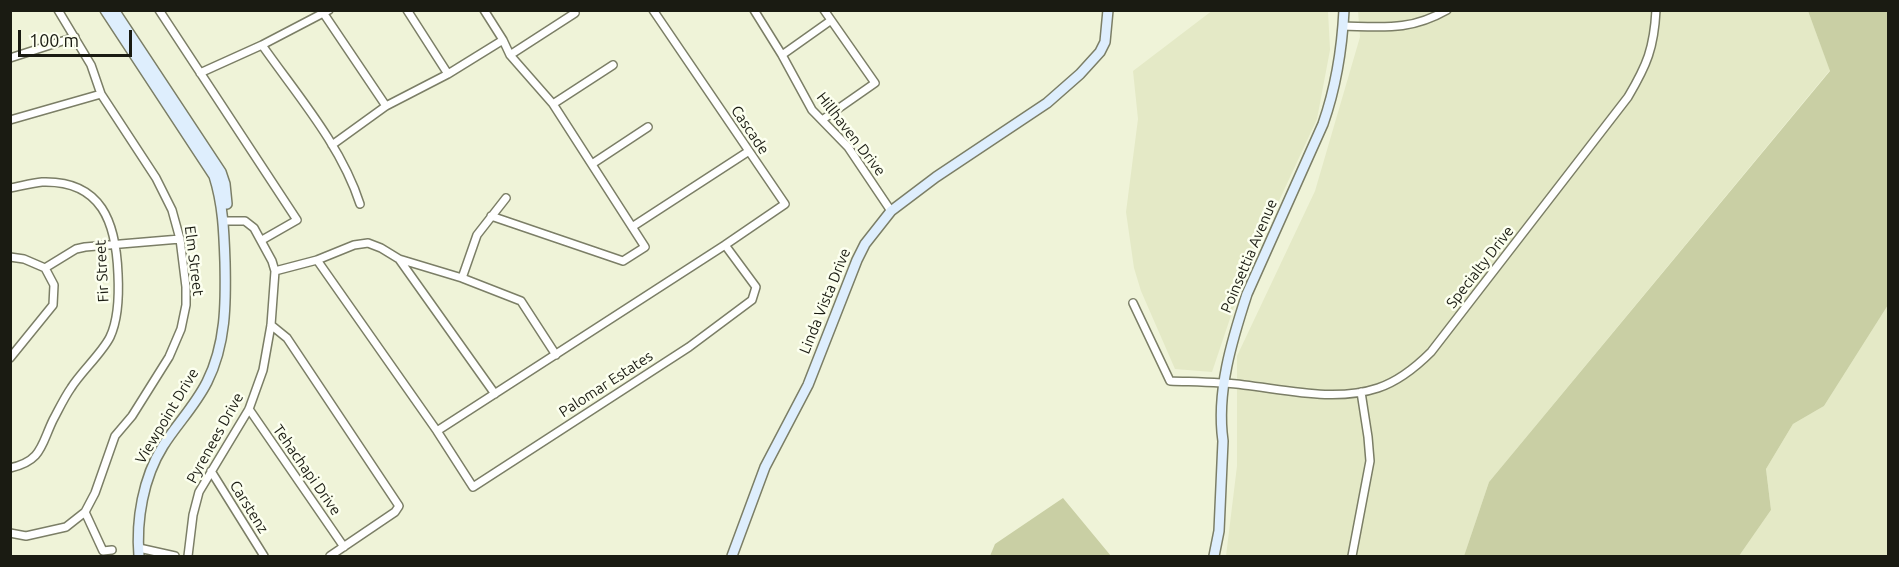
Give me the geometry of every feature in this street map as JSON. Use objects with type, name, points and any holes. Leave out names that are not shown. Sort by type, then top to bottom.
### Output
[{"type":"street","name":"Elm Street","points":[[58,10],[91,65],[100,94],[156,178],[172,210],[180,239],[186,287],[186,305],[181,329],[169,357],[132,416],[115,436],[95,494],[86,512]]},
{"type":"street","name":"Viewpoint Drive","points":[[105,10],[214,176],[220,194],[224,221],[226,303],[224,327],[218,351],[207,382],[192,407],[163,445],[150,470],[142,496],[139,552]]},
{"type":"street","name":"Viewpoint Drive","points":[[114,10],[221,172],[227,205],[224,221]]},
{"type":"street","points":[[159,10],[297,220],[262,240]]},
{"type":"street","points":[[407,10],[448,75]]},
{"type":"street","points":[[484,10],[510,56],[553,104],[645,247],[623,261],[491,216]]},
{"type":"street","name":"Cascade","points":[[653,10],[785,204],[725,245]]},
{"type":"street","name":"Hillhaven Drive","points":[[754,10],[812,110],[848,147],[891,211]]},
{"type":"street","points":[[822,120],[875,82],[824,10]]},
{"type":"street","name":"Linda Vista Drive","points":[[732,556],[765,467],[808,385],[857,260],[872,234],[891,211],[936,177],[1047,103],[1080,75],[1100,52],[1105,42],[1108,10]]},
{"type":"street","name":"Poinsettia Avenue","points":[[1214,556],[1219,531],[1223,441],[1222,398],[1227,363],[1247,294],[1332,99],[1341,49],[1344,10]]},
{"type":"street","points":[[1343,26],[1391,28],[1411,26],[1434,18],[1447,10]]},
{"type":"street","name":"Specialty Drive","points":[[1133,303],[1170,381],[1225,383],[1328,394],[1361,392],[1400,378],[1418,366],[1431,352],[1628,97],[1649,58],[1656,10]]},
{"type":"street","points":[[200,73],[262,45],[326,12],[386,106]]},
{"type":"street","points":[[510,56],[575,13]]},
{"type":"street","points":[[782,55],[831,21]]},
{"type":"street","points":[[10,58],[75,37]]},
{"type":"street","points":[[332,145],[386,106],[448,75],[503,40]]},
{"type":"street","points":[[262,45],[332,145],[352,179],[360,204]]},
{"type":"street","points":[[553,104],[613,65]]},
{"type":"street","points":[[10,120],[100,94]]},
{"type":"street","points":[[592,164],[648,127]]},
{"type":"street","points":[[632,227],[748,152]]},
{"type":"street","name":"Fir Street","points":[[10,188],[40,182],[74,186],[93,198],[104,209],[112,227],[116,245],[118,285],[117,310],[110,338],[72,386],[40,450],[22,465],[10,468]]},
{"type":"street","points":[[462,278],[477,235],[506,198]]},
{"type":"street","name":"Pyrenees Drive","points":[[188,556],[193,515],[199,492],[249,409],[263,370],[271,325],[275,271],[262,240],[254,228],[244,221],[224,221]]},
{"type":"street","points":[[45,268],[76,249],[180,239]]},
{"type":"street","points":[[275,271],[317,260],[354,245],[368,243],[399,259],[462,278],[521,301],[556,355]]},
{"type":"street","points":[[317,260],[437,431],[725,245]]},
{"type":"street","name":"Palomar Estates","points":[[437,431],[472,487],[689,347],[752,300],[756,287],[725,245]]},
{"type":"street","points":[[10,257],[24,259],[45,268],[54,285],[53,305],[10,358]]},
{"type":"street","points":[[399,259],[495,394]]},
{"type":"street","points":[[271,325],[287,338],[399,506],[395,512],[330,556]]},
{"type":"street","points":[[1352,556],[1370,461],[1361,392]]},
{"type":"street","name":"Tehachapi Drive","points":[[249,409],[344,547]]},
{"type":"street","name":"Carstenz","points":[[212,471],[264,556]]},
{"type":"street","points":[[10,533],[26,536],[66,527],[86,512],[103,551],[112,550]]},
{"type":"street","points":[[139,552],[175,556]]},
{"type":"shaded area","points":[[1213,10],[1328,11],[1330,50],[1317,119],[1245,274],[1212,372],[1175,369],[1141,291],[1134,268],[1126,212],[1138,119],[1133,71]]},
{"type":"shaded area","points":[[1358,11],[1808,11],[1830,70],[1489,482],[1464,556],[1226,556],[1237,466],[1237,356],[1315,191],[1360,37]]},
{"type":"shaded area","points":[[1808,11],[1888,11],[1888,305],[1824,406],[1793,424],[1766,469],[1771,510],[1739,556],[1464,556],[1489,482],[1830,71]]},
{"type":"shaded area","points":[[1888,305],[1888,556],[1739,556],[1771,510],[1766,469],[1793,424],[1824,406]]},
{"type":"shaded area","points":[[1063,498],[1111,556],[990,556],[995,544]]}]
